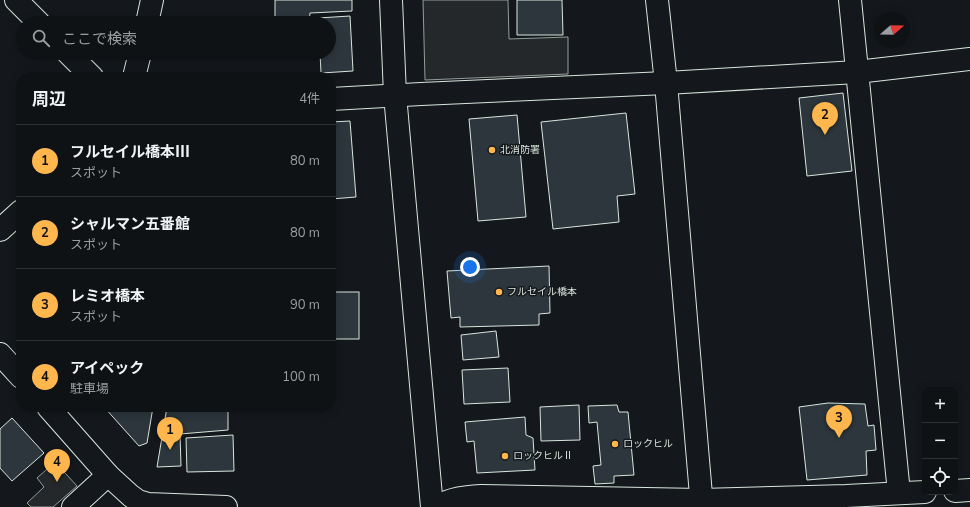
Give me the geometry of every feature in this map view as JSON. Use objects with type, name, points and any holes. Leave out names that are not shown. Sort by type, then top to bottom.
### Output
[{"type":"street","points":[[16,0],[32,16]]},
{"type":"street","points":[[149,16],[152,0]]},
{"type":"street","points":[[392,0],[395,95],[432,507]]},
{"type":"street","points":[[657,0],[666,83],[702,503]]},
{"type":"street","points":[[850,0],[899,493]]},
{"type":"street","points":[[336,99],[666,83],[857,72],[970,59]]},
{"type":"street","points":[[75,60],[87,72]]},
{"type":"street","points":[[135,72],[138,60]]},
{"type":"street","points":[[0,230],[16,216]]},
{"type":"street","points":[[0,354],[16,372]]},
{"type":"street","points":[[52,412],[132,502],[138,501],[148,504],[226,507]]},
{"type":"street","points":[[73,507],[108,475]]},
{"type":"street","points":[[958,491],[970,490]]},
{"type":"street","points":[[436,507],[445,502],[461,497],[481,496],[702,503],[847,502],[899,493],[922,492]]},
{"type":"shaded area","points":[[423,0],[508,0],[509,39],[568,37],[568,74],[425,80]]},
{"type":"shaded area","points":[[55,462],[77,486],[53,507],[31,507],[27,503],[44,487],[37,478]]},
{"type":"building","points":[[275,0],[352,0],[352,11],[310,13],[310,16],[275,16]]},
{"type":"building","points":[[517,0],[562,0],[563,35],[517,35]]},
{"type":"building","points":[[350,16],[353,71],[321,72],[320,60],[336,60],[336,17]]},
{"type":"building","points":[[843,93],[852,171],[807,176],[799,98]]},
{"type":"building","points":[[626,113],[635,194],[617,196],[619,222],[553,229],[541,122]]},
{"type":"building","points":[[517,115],[526,217],[478,221],[469,119]]},
{"type":"building","points":[[350,121],[356,197],[336,199],[336,122]]},
{"type":"building","name":"フルセイル橋本","points":[[549,266],[550,313],[539,314],[539,325],[460,327],[460,317],[451,318],[447,271]]},
{"type":"building","points":[[336,292],[359,292],[359,339],[336,339]]},
{"type":"building","points":[[496,331],[499,357],[463,360],[461,335]]},
{"type":"building","points":[[508,368],[510,402],[464,404],[462,370]]},
{"type":"building","points":[[828,403],[865,404],[868,426],[874,425],[876,450],[866,451],[867,475],[807,480],[799,407]]},
{"type":"building","points":[[579,405],[580,440],[541,441],[540,407]]},
{"type":"building","name":"ロックヒル","points":[[617,405],[619,412],[628,412],[634,475],[614,476],[614,483],[595,484],[593,466],[601,465],[597,422],[589,423],[588,406]]},
{"type":"building","points":[[108,412],[152,412],[147,443],[139,446]]},
{"type":"building","points":[[166,412],[228,412],[228,430],[180,434],[181,466],[157,467]]},
{"type":"building","name":"ロックヒルⅡ","points":[[525,417],[526,435],[533,438],[535,470],[477,473],[474,441],[467,442],[465,422]]},
{"type":"building","points":[[12,418],[44,453],[12,481],[0,468],[0,429]]},
{"type":"building","points":[[233,435],[234,471],[187,472],[186,438]]},
{"type":"place","name":"シャルマン五番館","points":[[825,135]]},
{"type":"place","name":"北消防署","points":[[492,150]]},
{"type":"place","name":"フルセイル橋本","points":[[499,292]]},
{"type":"place","name":"レミオ橋本","points":[[839,438]]},
{"type":"place","name":"ロックヒル","points":[[615,444]]},
{"type":"place","name":"フルセイル橋本Ⅲ","points":[[170,450]]},
{"type":"place","name":"ロックヒルⅡ","points":[[505,456]]},
{"type":"place","name":"アイペック","points":[[57,482]]}]
